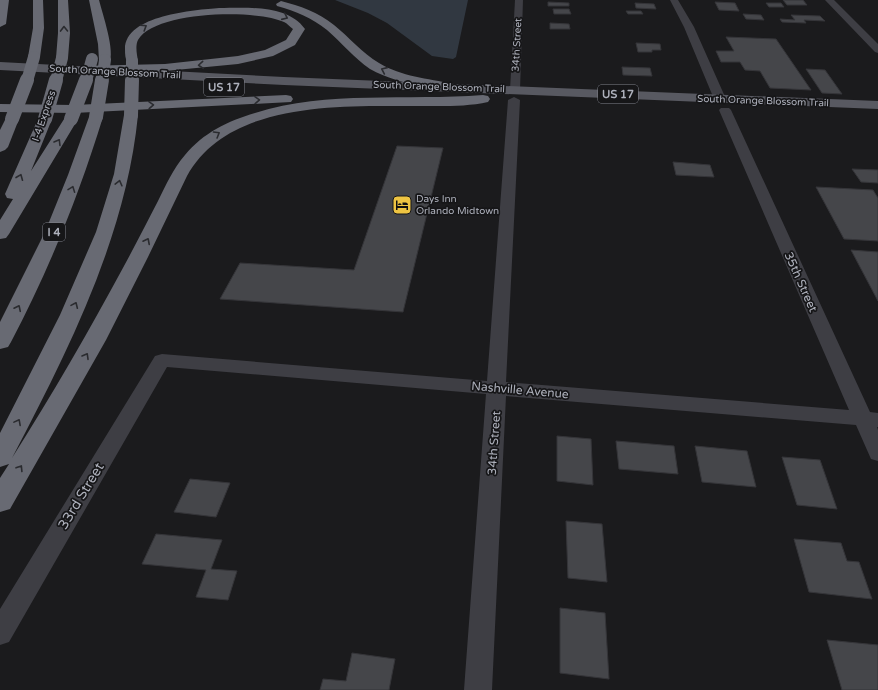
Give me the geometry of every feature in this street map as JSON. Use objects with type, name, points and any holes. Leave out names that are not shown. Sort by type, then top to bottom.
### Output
[{"type":"highway","points":[[0,24],[4,0]]},
{"type":"highway","points":[[0,147],[26,84],[34,57],[40,16],[38,0]]},
{"type":"highway","name":"I-4 Express","points":[[0,226],[45,119],[62,58],[64,33],[63,0]]},
{"type":"highway","name":"I 4","points":[[0,342],[53,235],[78,173],[96,117],[98,59],[104,44],[94,0]]},
{"type":"highway","points":[[270,1],[302,11],[322,21],[376,67],[448,92]]},
{"type":"highway","points":[[0,457],[50,357],[93,263],[116,193],[128,144],[131,115],[132,61],[131,42],[137,32],[159,20],[190,12],[230,8],[269,11],[292,20],[299,29],[296,38],[286,46],[271,53],[248,59],[181,66],[82,70]]},
{"type":"highway","points":[[0,234],[71,119],[98,59]]},
{"type":"highway","points":[[0,108],[74,109],[448,92]]},
{"type":"highway","points":[[0,501],[90,349],[148,239],[182,169],[191,157],[206,142],[222,131],[249,119],[298,107],[357,101],[438,102],[483,99]]},
{"type":"main road","name":"South Orange Blossom Trail","points":[[0,66],[448,92],[483,99],[515,95]]},
{"type":"main road","name":"South Orange Blossom Trail","points":[[0,78],[448,92],[723,105],[878,117]]},
{"type":"main road","points":[[723,105],[744,108],[772,106],[862,109],[878,107]]},
{"type":"street","name":"34th Street","points":[[478,690],[498,388],[519,0]]},
{"type":"street","name":"35th Street","points":[[674,0],[689,27],[723,105],[870,420],[878,453]]},
{"type":"street","points":[[828,0],[878,50]]},
{"type":"street","name":"Nashville Avenue","points":[[162,360],[870,420]]},
{"type":"street","name":"33rd Street","points":[[0,633],[162,360]]},
{"type":"shaded area","points":[[335,0],[468,0],[456,57],[453,59],[432,56],[387,23],[368,13]]},
{"type":"building","points":[[783,0],[803,0],[807,5],[787,5]]},
{"type":"building","points":[[548,2],[569,3],[569,6],[548,6]]},
{"type":"building","points":[[715,2],[735,3],[739,11],[719,10]]},
{"type":"building","points":[[635,3],[654,4],[656,9],[636,8]]},
{"type":"building","points":[[766,3],[781,3],[784,7],[769,7]]},
{"type":"building","points":[[553,9],[569,9],[571,14],[554,14]]},
{"type":"building","points":[[626,11],[641,11],[643,14],[628,14]]},
{"type":"building","points":[[743,14],[761,15],[764,20],[746,19]]},
{"type":"building","points":[[791,15],[820,16],[825,21],[804,20],[806,23],[782,22],[780,19],[795,20]]},
{"type":"building","points":[[550,23],[569,24],[570,29],[550,29]]},
{"type":"building","points":[[726,37],[776,39],[811,90],[770,88],[760,71],[745,70],[740,62],[721,62],[716,51],[734,51]]},
{"type":"building","points":[[636,43],[660,44],[661,50],[652,50],[652,52],[638,52]]},
{"type":"building","points":[[622,67],[650,68],[652,76],[623,75]]},
{"type":"building","points":[[806,69],[825,70],[842,94],[822,93]]},
{"type":"building","name":"Days Inn Orlando Midtown","points":[[397,146],[443,148],[403,312],[220,299],[240,263],[354,270]]},
{"type":"building","points":[[673,162],[710,165],[714,177],[676,175]]},
{"type":"building","points":[[852,169],[878,170],[878,183],[861,182]]},
{"type":"building","points":[[816,187],[873,190],[878,198],[878,241],[844,239]]},
{"type":"building","points":[[851,250],[878,252],[878,301]]},
{"type":"building","points":[[557,436],[591,439],[593,485],[557,481]]},
{"type":"building","points":[[616,441],[674,446],[678,474],[619,469]]},
{"type":"building","points":[[695,446],[747,451],[756,487],[702,482]]},
{"type":"building","points":[[782,457],[820,460],[837,509],[797,505]]},
{"type":"building","points":[[190,479],[230,483],[216,517],[174,512]]},
{"type":"building","points":[[566,521],[602,524],[607,582],[568,578]]},
{"type":"building","points":[[156,534],[222,540],[211,569],[237,571],[228,600],[196,597],[206,570],[142,564]]},
{"type":"building","points":[[794,539],[841,543],[847,561],[859,562],[872,599],[809,592]]},
{"type":"building","points":[[560,608],[605,613],[609,679],[560,673]]},
{"type":"building","points":[[827,640],[878,645],[878,690],[842,690]]},
{"type":"building","points":[[352,653],[395,659],[389,690],[320,690],[323,679],[346,681]]},
{"type":"place","name":"Days Inn Orlando Midtown","points":[[402,205]]}]
